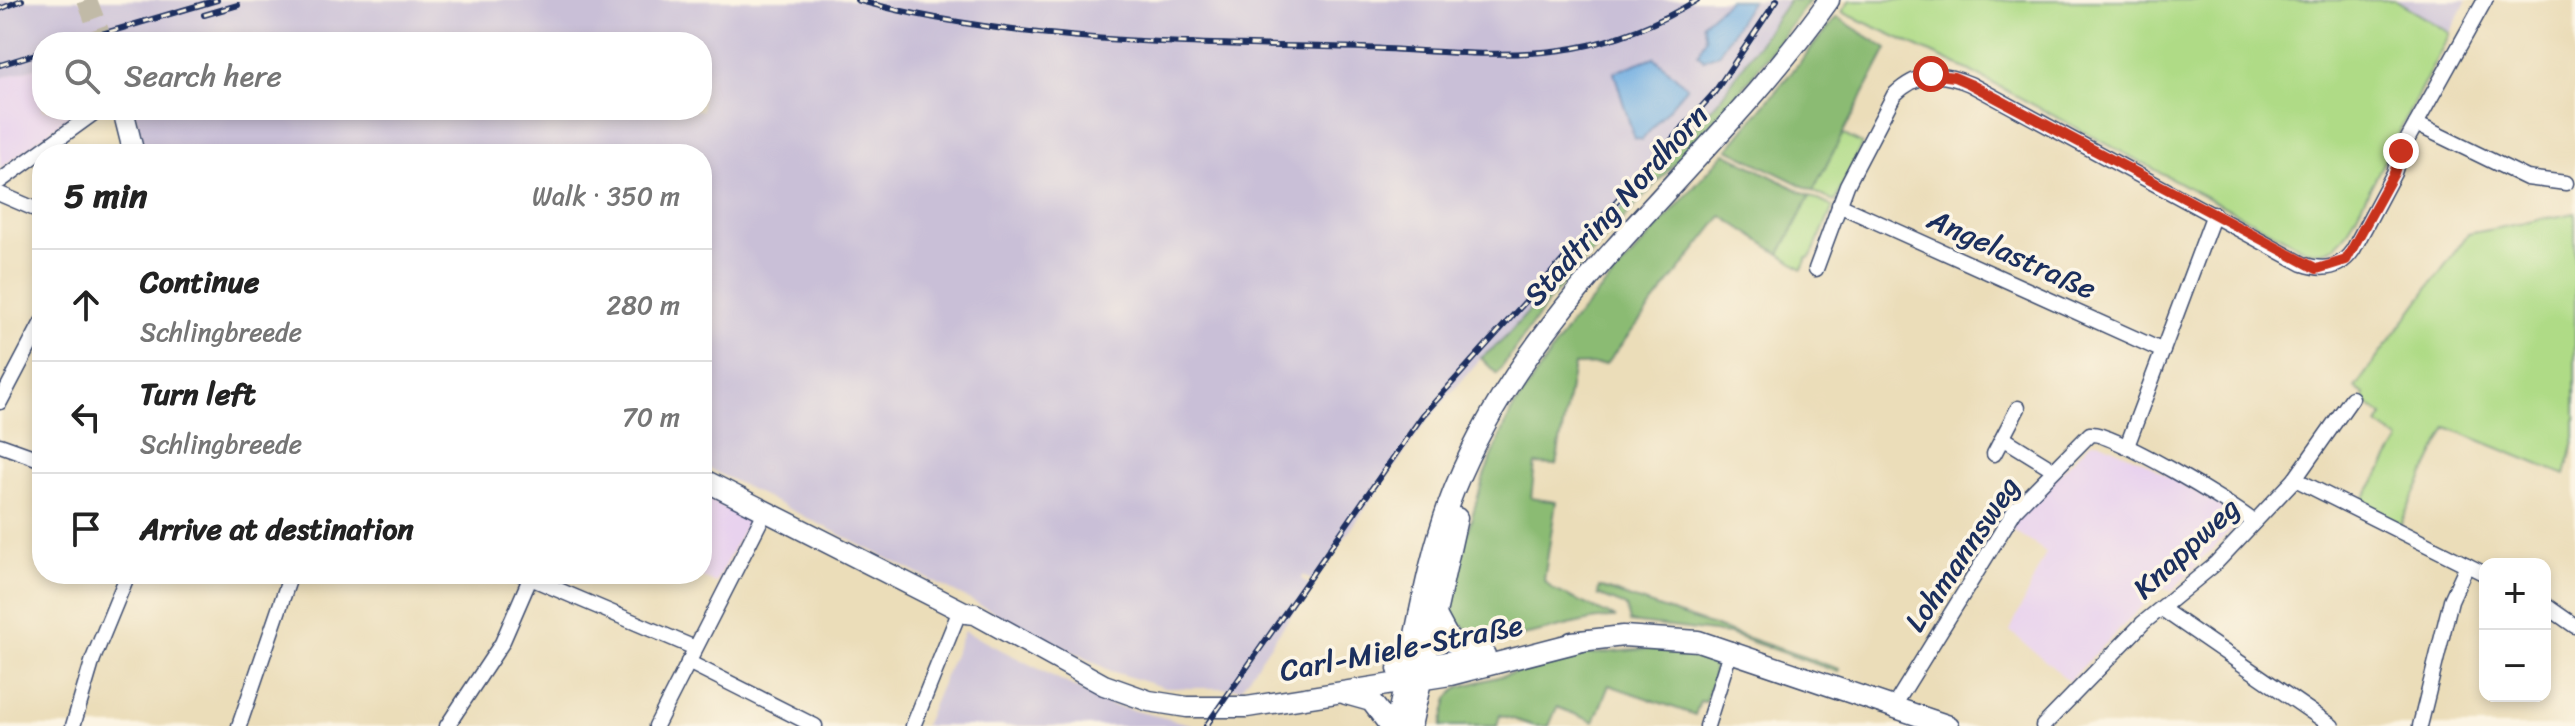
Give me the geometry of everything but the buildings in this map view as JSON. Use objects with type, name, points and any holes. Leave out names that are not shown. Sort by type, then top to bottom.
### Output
[{"type":"street","name":"Stadtring Nordhorn","points":[[1415,673],[1434,555],[1454,490],[1537,340],[1568,299],[1752,99],[1829,0]]},
{"type":"street","points":[[1816,269],[1839,205],[1894,95],[1918,77],[1942,74],[1970,84],[2303,264],[2317,269],[2335,266],[2346,260],[2353,250],[2416,124],[2485,0]]},
{"type":"street","points":[[51,144],[84,120]]},
{"type":"street","points":[[126,120],[132,144]]},
{"type":"street","points":[[2416,124],[2527,178],[2566,183]]},
{"type":"street","points":[[0,181],[32,158]]},
{"type":"street","points":[[0,194],[32,208]]},
{"type":"street","name":"Angelastraße","points":[[1839,205],[2163,351]]},
{"type":"street","points":[[2127,446],[2214,214]]},
{"type":"street","points":[[0,402],[32,341]]},
{"type":"street","name":"Knappweg","points":[[2043,726],[2143,623],[2215,564],[2295,479],[2352,398]]},
{"type":"street","points":[[1994,454],[2018,408]]},
{"type":"street","name":"Lohmannsweg","points":[[1894,706],[2015,510],[2090,434],[2099,433],[2127,446],[2254,522]]},
{"type":"street","points":[[2003,438],[2053,469]]},
{"type":"street","points":[[0,445],[32,456]]},
{"type":"street","name":"Stadtring Nordhorn","points":[[1415,673],[1436,615],[1467,463]]},
{"type":"street","points":[[2295,479],[2479,571]]},
{"type":"street","name":"Carl-Miele-Straße","points":[[712,484],[963,612],[975,614],[1030,642],[1043,654],[1104,685],[1149,701],[1229,708],[1334,694],[1485,655],[1582,641],[1659,637],[1731,649],[1949,726]]},
{"type":"street","points":[[656,726],[766,510]]},
{"type":"street","points":[[2420,726],[2451,600],[2467,565]]},
{"type":"street","points":[[73,726],[93,659],[124,584]]},
{"type":"street","points":[[239,726],[288,584]]},
{"type":"street","points":[[447,726],[502,643],[525,584]]},
{"type":"street","points":[[546,584],[691,655],[815,726]]},
{"type":"street","points":[[2162,609],[2332,726]]},
{"type":"street","points":[[2551,609],[2575,626]]},
{"type":"street","points":[[913,726],[963,612]]},
{"type":"street","points":[[1436,615],[1450,641],[1485,655]]},
{"type":"street","name":"Carl-Miele-Straße","points":[[1229,708],[1415,673],[1502,663],[1582,641]]},
{"type":"street","points":[[1707,726],[1731,649]]},
{"type":"street","points":[[1392,726],[1415,673]]},
{"type":"street","points":[[1411,726],[1415,673]]},
{"type":"street","points":[[1334,694],[1354,693],[1367,698],[1392,726]]},
{"type":"shaded area","points":[[0,0],[1789,0],[1720,99],[1502,341],[1481,358],[1423,426],[1314,582],[1303,575],[1301,579],[1311,586],[1241,688],[1165,688],[1111,671],[712,470],[712,144],[143,144],[137,120],[712,120],[712,32],[32,32],[32,69],[0,78]]},
{"type":"shaded area","points":[[2394,0],[2467,0],[2450,33]]},
{"type":"shaded area","points":[[32,69],[32,120],[65,120],[0,169],[0,78]]},
{"type":"shaded area","points":[[2098,441],[2138,459],[2229,511],[2234,515],[2235,525],[2172,591],[2160,588],[2069,681],[2010,631],[2046,552],[2011,529],[2020,514],[2091,442]]},
{"type":"shaded area","points":[[712,501],[749,518],[716,583],[712,581]]},
{"type":"shaded area","points":[[964,631],[1110,705],[1199,726],[924,726]]},
{"type":"green space","points":[[1789,0],[1810,0],[1740,92],[1551,298],[1497,374],[1481,358],[1502,341],[1720,99]]},
{"type":"green space","points":[[1850,0],[2394,0],[2450,33],[2347,233],[2330,249],[2319,252],[2306,250],[1968,70],[1842,12]]},
{"type":"green space","points":[[1837,17],[1887,49],[1813,191],[1728,149]]},
{"type":"green space","points":[[1842,134],[1862,144],[1835,202],[1813,191]]},
{"type":"green space","points":[[1725,153],[1810,196],[1780,254],[1722,216],[1606,364],[1574,365],[1556,465],[1535,464],[1531,498],[1556,502],[1544,580],[1552,589],[1616,618],[1595,619],[1508,638],[1487,637],[1469,630],[1452,616],[1452,594],[1485,473],[1511,412],[1571,323]]},
{"type":"green space","points":[[1810,196],[1833,207],[1811,257],[1807,258],[1802,269],[1780,254]]},
{"type":"green space","points":[[2575,213],[2575,437],[2565,475],[2447,427],[2400,525],[2360,505],[2400,440],[2378,425],[2383,416],[2364,402],[2364,394],[2355,388],[2468,234]]},
{"type":"green space","points":[[1599,587],[1839,669],[1838,672],[1729,634],[1630,622],[1626,606],[1598,595]]},
{"type":"green space","points":[[1656,648],[1708,655],[1712,661],[1712,684],[1705,702],[1700,701],[1695,715],[1609,685],[1594,722],[1557,707],[1549,726],[1535,726],[1500,715],[1497,726],[1441,726],[1448,698],[1459,687],[1582,655]]},
{"type":"water","points":[[1729,0],[1752,0],[1719,53],[1704,60],[1698,54],[1706,38],[1703,23]]},
{"type":"water","points":[[1654,57],[1687,87],[1642,140],[1634,138],[1614,72]]},
{"type":"tunnel","points":[[87,0],[99,32]]},
{"type":"railway","points":[[0,9],[22,0]]},
{"type":"railway","points":[[109,32],[217,0]]},
{"type":"railway","points":[[857,0],[919,15],[1045,34],[1495,54],[1548,52],[1622,36],[1653,24],[1697,0]]},
{"type":"railway","points":[[1206,726],[1423,415],[1714,93],[1777,0]]},
{"type":"railway","points":[[204,15],[238,5]]},
{"type":"railway","points":[[0,65],[32,55]]},
{"type":"route","points":[[1931,74],[1954,77],[1970,84],[2234,224],[2263,243],[2317,269],[2329,268],[2346,260],[2394,173],[2401,151]]}]
